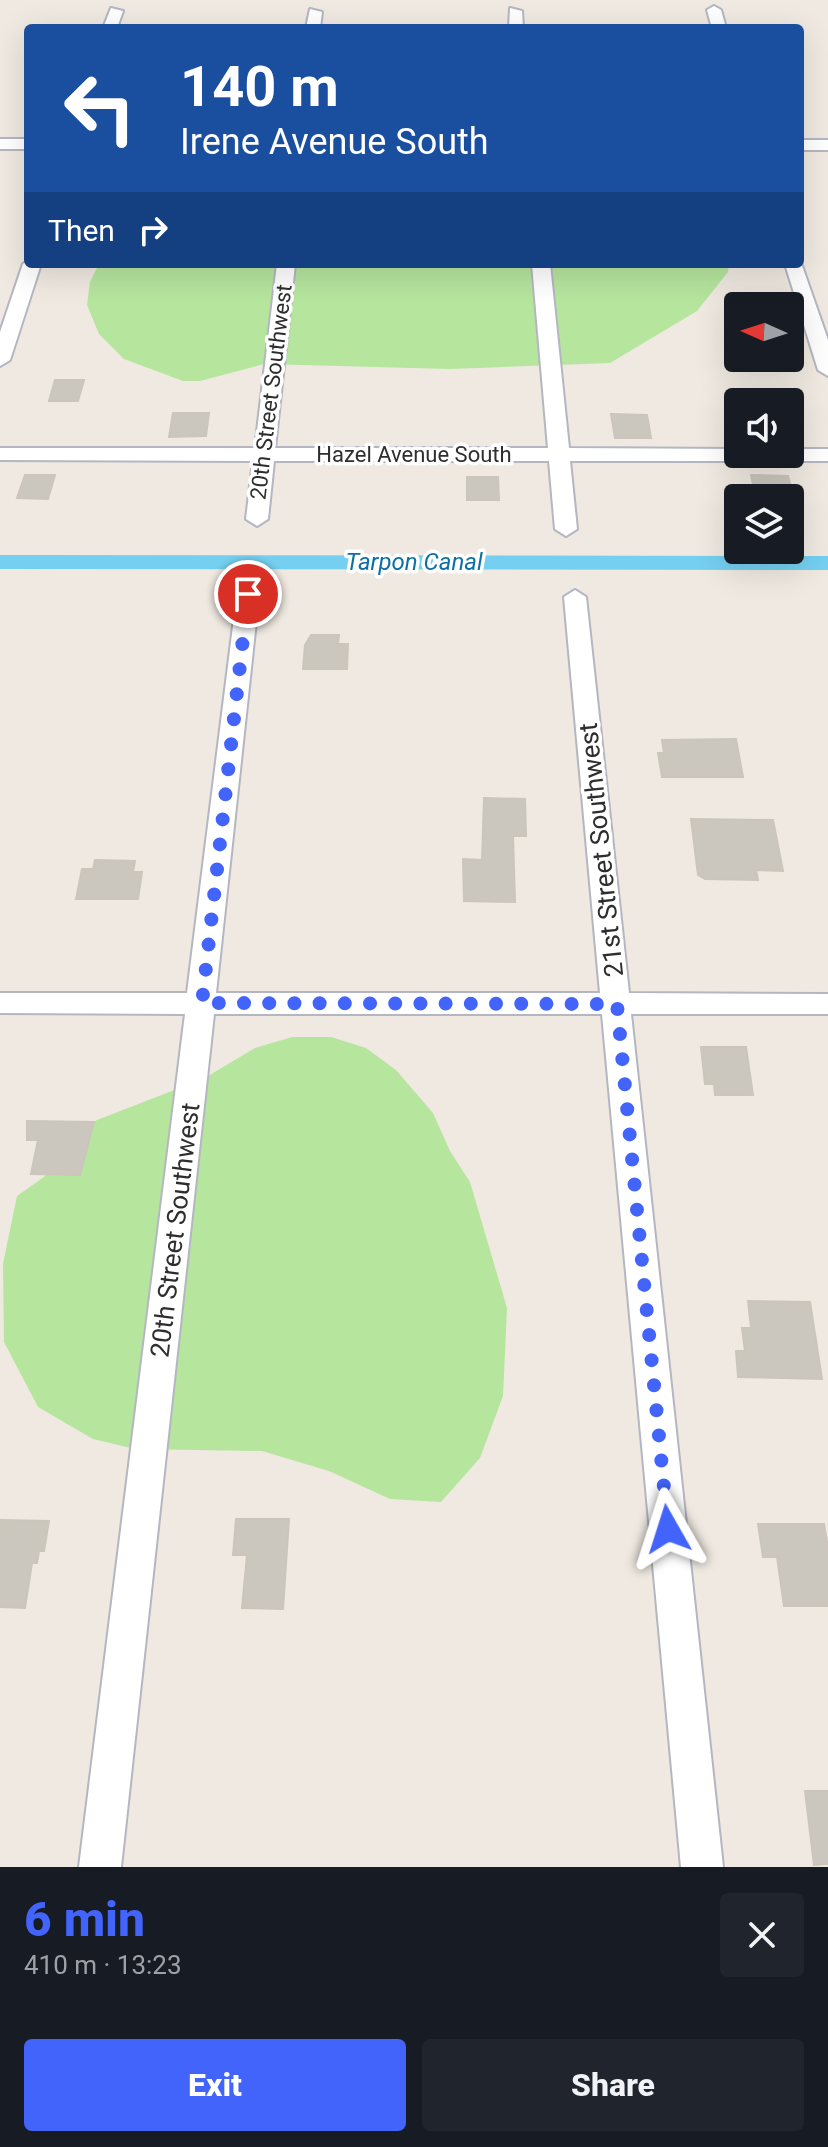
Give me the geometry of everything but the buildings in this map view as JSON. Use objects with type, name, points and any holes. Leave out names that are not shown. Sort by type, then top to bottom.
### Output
[{"type":"street","points":[[714,10],[718,24]]},
{"type":"street","points":[[111,24],[116,11]]},
{"type":"street","points":[[515,11],[516,24]]},
{"type":"street","points":[[314,24],[315,12]]},
{"type":"street","points":[[0,144],[24,144]]},
{"type":"street","points":[[804,145],[828,145]]},
{"type":"street","points":[[0,360],[31,268]]},
{"type":"street","name":"20th Street Southwest","points":[[257,519],[286,268]]},
{"type":"street","points":[[541,268],[566,529]]},
{"type":"street","points":[[795,268],[828,370]]},
{"type":"street","name":"Hazel Avenue South","points":[[0,454],[828,455]]},
{"type":"street","name":"20th Street Southwest","points":[[100,1867],[248,594]]},
{"type":"street","name":"21st Street Southwest","points":[[575,597],[702,1867]]},
{"type":"street","points":[[0,1003],[828,1004]]},
{"type":"green space","points":[[97,268],[728,268],[697,311],[610,363],[450,369],[264,364],[200,381],[183,381],[124,359],[99,334],[87,305],[90,282]]},
{"type":"green space","points":[[292,1037],[331,1037],[366,1048],[396,1070],[433,1113],[450,1151],[470,1182],[507,1308],[503,1396],[480,1458],[441,1502],[390,1499],[329,1471],[262,1451],[135,1449],[93,1439],[38,1407],[4,1342],[3,1264],[17,1196],[44,1177],[68,1143],[97,1120],[203,1079],[255,1048]]},
{"type":"waterway","name":"Tarpon Canal","points":[[0,562],[828,563]]},
{"type":"route","points":[[248,594],[202,1003],[617,1004],[668,1529]]}]
